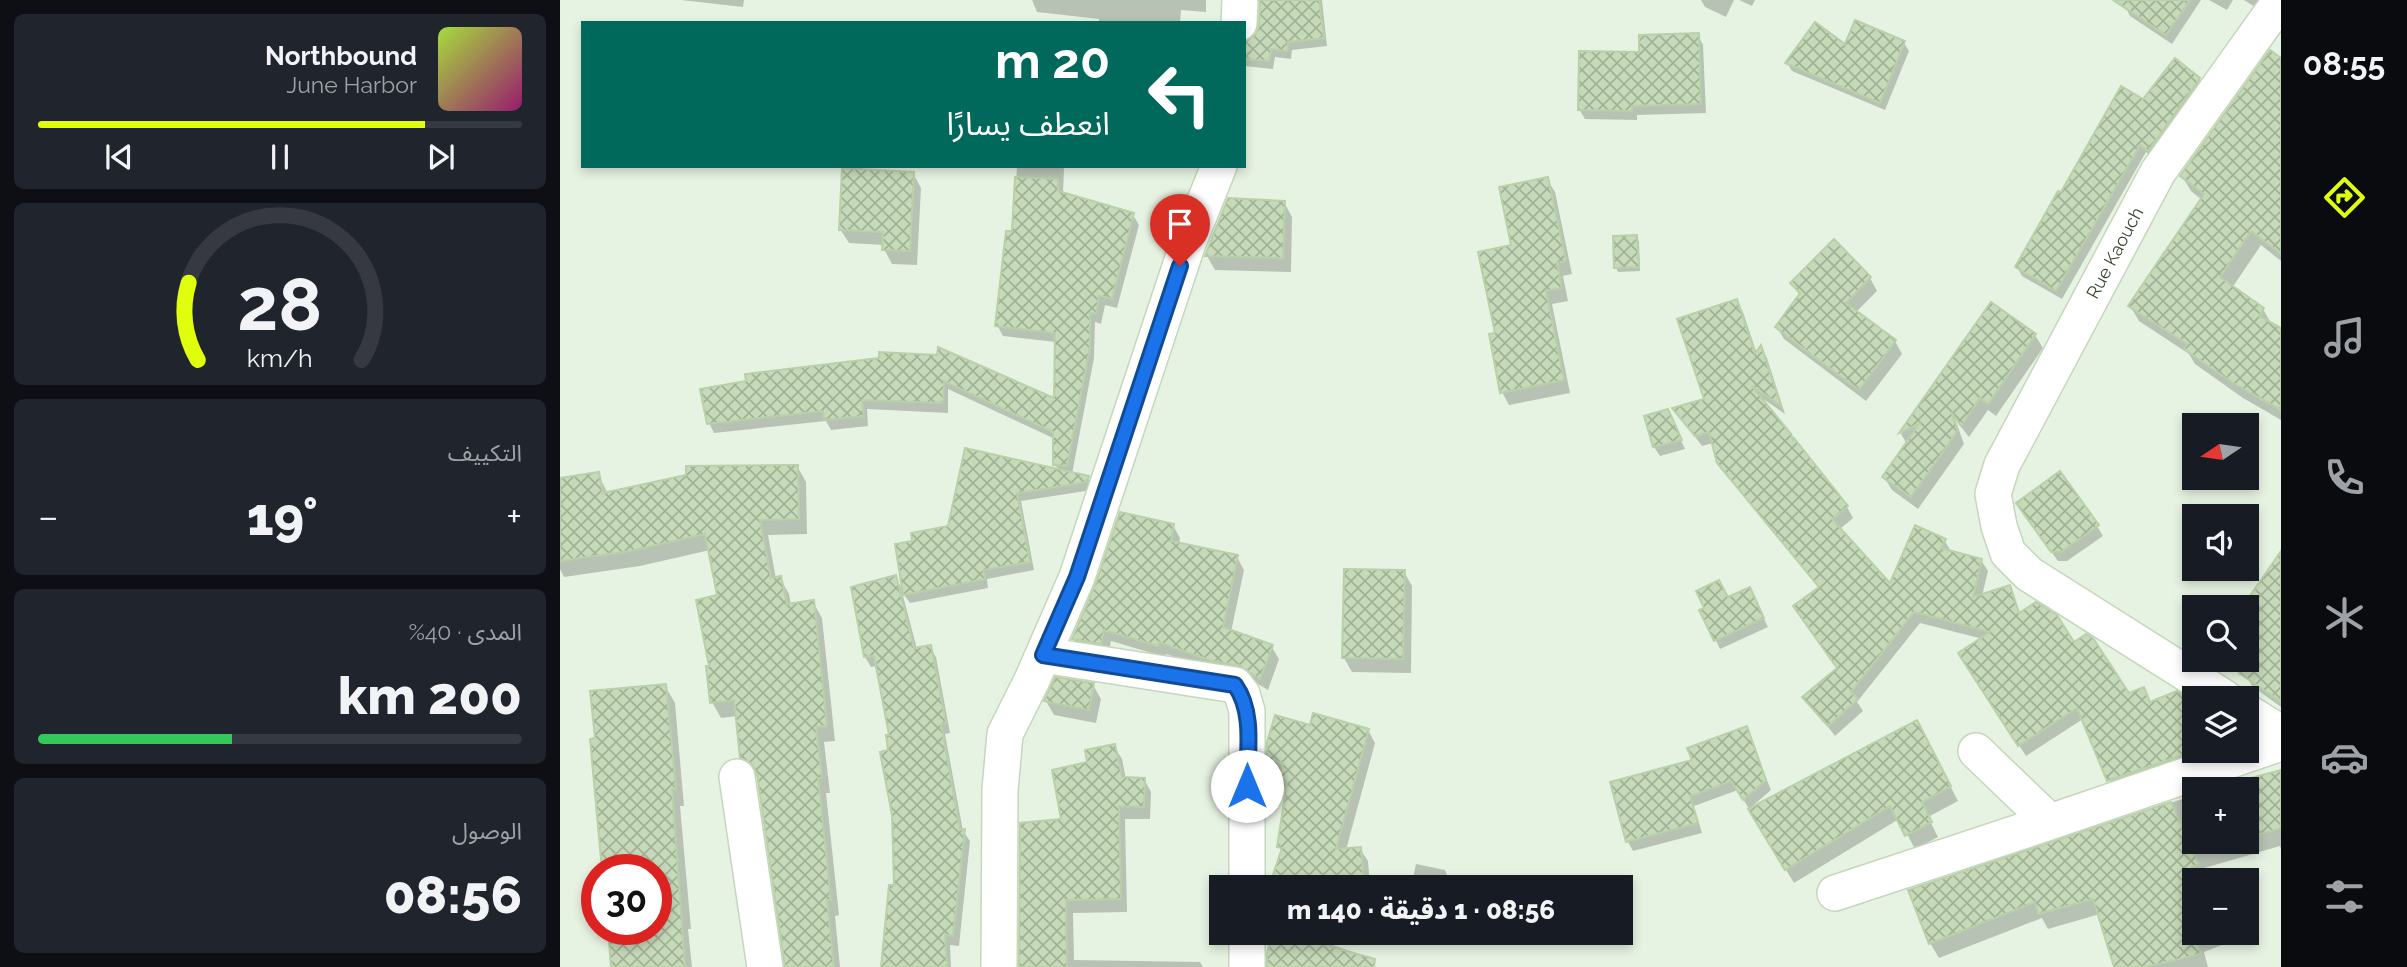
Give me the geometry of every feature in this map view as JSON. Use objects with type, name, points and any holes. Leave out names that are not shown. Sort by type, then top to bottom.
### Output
[{"type":"street","points":[[1239,21],[1240,0]]},
{"type":"street","name":"Rue Kaouch","points":[[2206,686],[2029,574],[2008,553],[1998,526],[1993,494],[2002,465],[2158,172],[2281,0]]},
{"type":"street","points":[[999,967],[1000,790],[1005,734],[1077,577],[1188,243],[1218,168]]},
{"type":"street","points":[[1043,655],[1235,685],[1242,694],[1247,711],[1247,875]]},
{"type":"street","points":[[2259,719],[2281,733]]},
{"type":"street","points":[[1835,893],[2281,743]]},
{"type":"street","points":[[1976,751],[2050,822]]},
{"type":"street","points":[[737,777],[765,967]]},
{"type":"street","points":[[1247,945],[1247,967]]},
{"type":"building","points":[[1260,0],[1319,0],[1324,38],[1288,42],[1287,51],[1271,49],[1269,61],[1246,59],[1246,41],[1256,34]]},
{"type":"building","points":[[2113,0],[2190,0],[2166,35]]},
{"type":"building","points":[[1855,20],[1905,41],[1880,103],[1785,63],[1815,22],[1845,44]]},
{"type":"building","points":[[1699,33],[1701,104],[1632,106],[1632,111],[1578,110],[1579,51],[1639,52],[1639,35]]},
{"type":"building","points":[[2270,50],[2281,58],[2281,254],[2251,231],[2220,277],[2264,308],[2259,316],[2281,328],[2281,410],[2233,383],[2184,349],[2187,344],[2128,306],[2204,194],[2180,176]]},
{"type":"building","points":[[2175,58],[2200,78],[2148,151],[2140,145],[2056,291],[2015,267],[2121,86],[2143,99]]},
{"type":"building","points":[[842,168],[914,172],[910,251],[882,250],[883,232],[839,230]]},
{"type":"building","points":[[1015,177],[1058,179],[1058,191],[1134,213],[1112,299],[1099,296],[1096,314],[1090,313],[1090,347],[1067,466],[1053,465],[1053,432],[944,381],[943,403],[862,400],[864,416],[824,420],[823,411],[707,424],[700,389],[746,381],[745,374],[879,358],[879,352],[937,355],[938,347],[1054,398],[1055,333],[995,326],[1006,231],[1012,231]]},
{"type":"building","points":[[1548,177],[1566,261],[1557,263],[1562,288],[1546,291],[1564,380],[1500,393],[1489,334],[1495,333],[1478,252],[1511,245],[1499,187]]},
{"type":"building","points":[[1228,198],[1285,201],[1283,258],[1205,256]]},
{"type":"building","points":[[1637,235],[1639,267],[1614,268],[1613,236]]},
{"type":"building","points":[[1834,239],[1871,277],[1846,303],[1896,340],[1859,390],[1775,327],[1800,293],[1790,283]]},
{"type":"building","points":[[1737,299],[1755,353],[1761,345],[1781,406],[1752,386],[1848,506],[1832,519],[1890,583],[1915,525],[1946,539],[1941,548],[1982,559],[1973,597],[2010,585],[2019,613],[2036,602],[2057,615],[2074,642],[2086,634],[2093,638],[2129,693],[2144,687],[2150,702],[2177,691],[2182,695],[2182,755],[2107,781],[2077,708],[2018,746],[1958,653],[1990,632],[1914,612],[1851,692],[1858,699],[1828,726],[1802,697],[1837,668],[1793,606],[1819,587],[1717,463],[1709,432],[1695,436],[1672,408],[1704,399],[1677,319]]},
{"type":"building","points":[[1991,302],[2036,334],[1988,404],[1980,398],[1961,426],[1951,412],[1958,430],[1911,497],[1882,477],[1919,424],[1899,433]]},
{"type":"building","points":[[1668,409],[1682,440],[1653,447],[1644,416]]},
{"type":"building","points":[[965,448],[1089,476],[1087,482],[1017,493],[1030,562],[983,570],[985,579],[903,595],[895,544],[912,541],[911,533],[948,526]]},
{"type":"building","points":[[798,465],[799,519],[760,520],[771,578],[781,576],[787,604],[814,600],[827,726],[816,727],[822,778],[818,778],[831,900],[827,900],[834,967],[785,967],[757,774],[752,764],[740,758],[734,700],[710,703],[706,666],[709,666],[696,600],[717,595],[705,534],[630,551],[560,561],[560,478],[599,472],[603,493],[686,475],[686,466]]},
{"type":"building","points":[[2060,471],[2099,525],[2061,552],[2051,552],[2016,503]]},
{"type":"building","points":[[1120,512],[1174,524],[1171,541],[1238,555],[1223,627],[1273,645],[1260,679],[1238,665],[1212,661],[1159,642],[1158,646],[1104,630],[1101,644],[1072,639],[1096,583]]},
{"type":"building","points":[[2281,551],[2281,702],[2239,673],[2259,672],[2259,595],[2250,595]]},
{"type":"building","points":[[1344,569],[1405,570],[1403,659],[1342,658]]},
{"type":"building","points":[[896,575],[914,648],[931,645],[946,723],[941,724],[960,830],[965,829],[953,936],[945,935],[947,967],[881,967],[889,885],[894,885],[892,815],[880,752],[888,750],[886,735],[889,735],[874,656],[864,657],[851,587]]},
{"type":"building","points":[[1719,580],[1728,597],[1750,587],[1764,618],[1714,641],[1699,610],[1704,608],[1696,591]]},
{"type":"building","points":[[1055,677],[1094,683],[1089,710],[1044,701]]},
{"type":"building","points":[[666,684],[676,789],[672,789],[685,967],[611,967],[609,945],[672,945],[672,854],[601,854],[590,739],[595,738],[590,691]]},
{"type":"building","points":[[1313,713],[1369,729],[1336,849],[1361,847],[1363,875],[1273,875],[1282,848],[1277,847],[1287,782],[1278,780],[1283,763],[1267,759],[1267,742],[1275,715],[1310,725]]},
{"type":"building","points":[[1917,720],[1951,786],[1922,802],[1932,822],[1905,836],[1890,806],[1785,870],[1748,809]]},
{"type":"building","points":[[1747,726],[1766,780],[1743,800],[1731,781],[1690,796],[1698,823],[1626,842],[1610,782],[1692,760],[1687,748]]},
{"type":"building","points":[[1115,744],[1122,777],[1145,778],[1144,807],[1119,806],[1121,899],[1066,900],[1067,967],[1019,967],[1020,823],[1061,819],[1052,770],[1087,762],[1085,750]]},
{"type":"building","points":[[2281,770],[2281,828],[2259,834],[2259,777],[2255,777]]},
{"type":"building","points":[[2171,802],[2182,826],[2182,854],[2194,854],[2199,864],[2192,868],[2182,868],[2182,945],[2198,945],[2201,954],[2145,967],[2114,967],[2093,899],[2038,914],[2035,902],[1929,944],[1908,890]]},
{"type":"building","points":[[1269,945],[1325,945],[1375,959],[1374,967],[1267,967]]},
{"type":"route","points":[[1180,266],[1077,577],[1043,655],[1235,685],[1242,694],[1247,711],[1247,786]]}]
